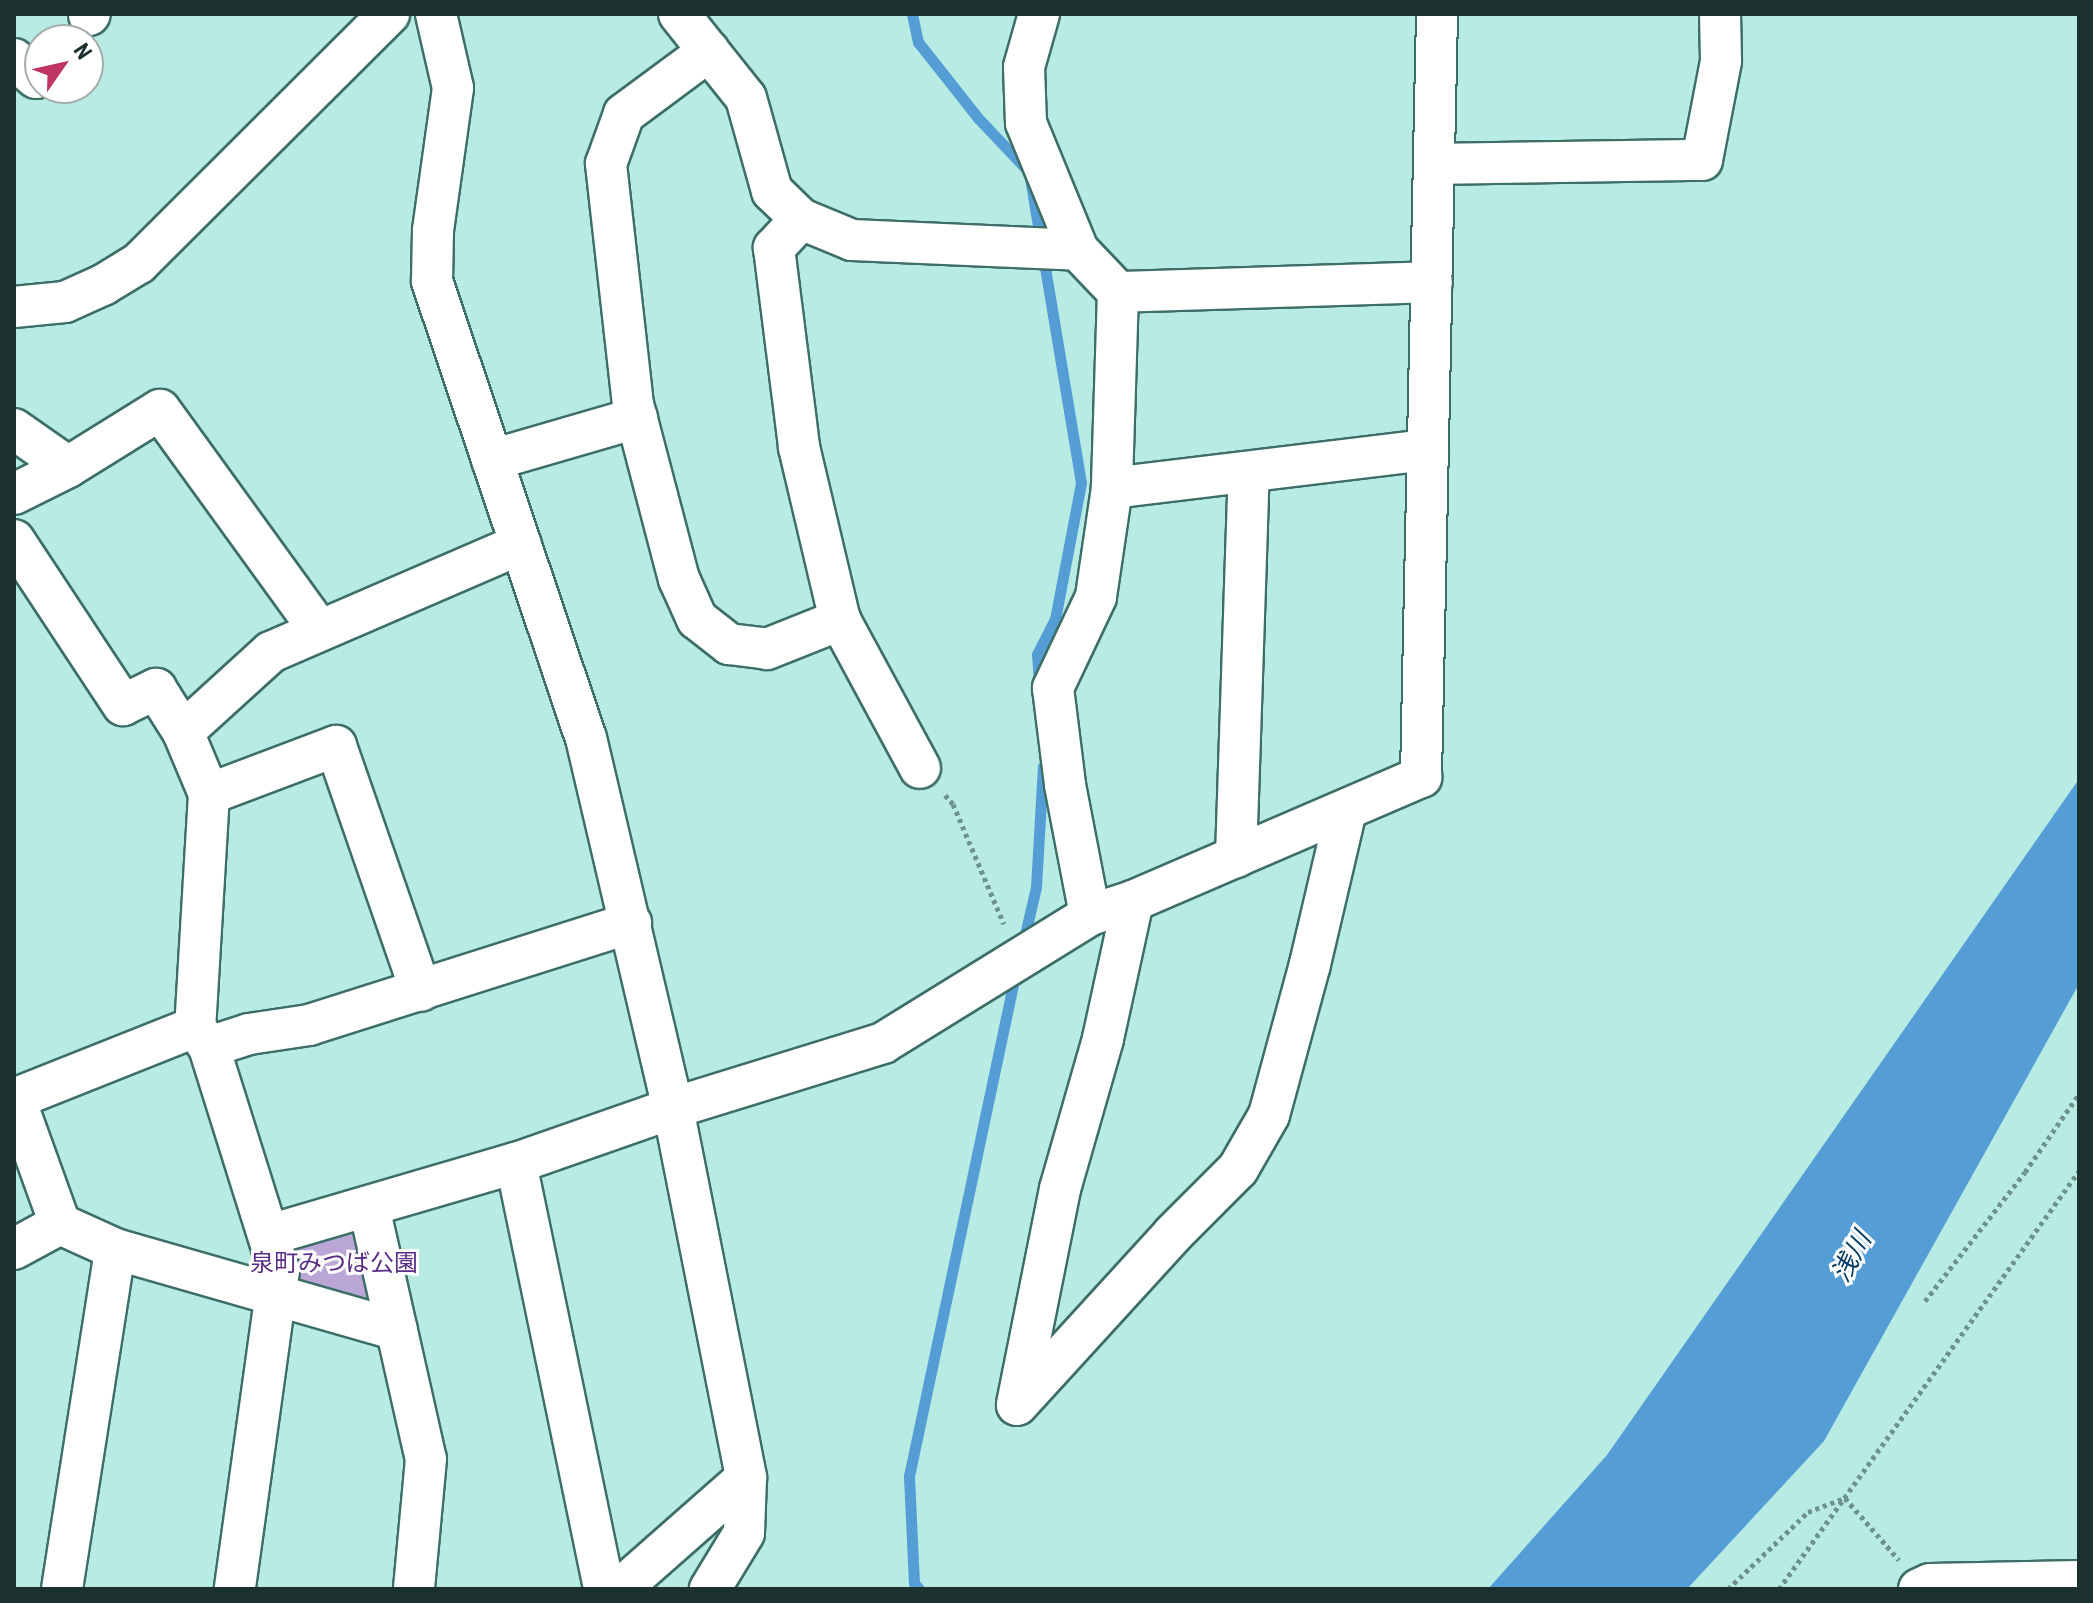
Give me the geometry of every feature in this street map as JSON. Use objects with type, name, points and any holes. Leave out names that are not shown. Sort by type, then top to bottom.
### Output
[{"type":"street","points":[[14,307],[65,302],[103,285],[139,263],[389,14]]},
{"type":"street","points":[[436,14],[453,88],[433,230],[432,281],[586,738],[673,1108],[746,1478],[744,1533],[710,1589]]},
{"type":"street","points":[[679,14],[746,98],[772,191],[801,219],[852,240],[1078,250]]},
{"type":"street","points":[[1039,14],[1024,67],[1026,123],[1078,250],[1118,292],[1112,488],[1096,597],[1053,688],[1065,785],[1090,915]]},
{"type":"street","points":[[269,1235],[516,1163],[673,1108],[883,1043],[1090,915],[1133,901],[1421,777],[1437,14]]},
{"type":"street","points":[[1434,164],[1702,160],[1721,61],[1720,14]]},
{"type":"street","points":[[709,51],[624,114],[606,164],[637,418],[679,579],[697,619],[729,644],[767,649],[840,620]]},
{"type":"street","points":[[801,219],[774,248],[799,447],[840,620],[920,768]]},
{"type":"street","points":[[1118,292],[1432,282]]},
{"type":"street","points":[[14,494],[68,467],[160,410],[319,630]]},
{"type":"street","points":[[492,460],[637,418]]},
{"type":"street","points":[[14,429],[68,467]]},
{"type":"street","points":[[1112,488],[1428,450]]},
{"type":"street","points":[[1236,857],[1249,472]]},
{"type":"street","points":[[14,540],[123,705],[156,689],[183,732],[209,794],[202,1037],[279,1270],[235,1589]]},
{"type":"street","points":[[183,732],[271,652],[521,544]]},
{"type":"street","points":[[209,794],[336,746],[421,991]]},
{"type":"street","points":[[1133,901],[1103,1039],[1060,1189],[1017,1405],[1173,1234],[1238,1169],[1269,1115],[1310,964],[1346,810]]},
{"type":"street","points":[[397,1330],[115,1249],[60,1224],[14,1099],[202,1037],[309,1025],[421,991],[527,953],[631,923]]},
{"type":"street","points":[[516,1163],[604,1589]]},
{"type":"street","points":[[369,1207],[426,1459],[414,1589]]},
{"type":"street","points":[[14,1249],[60,1224]]},
{"type":"street","points":[[62,1589],[115,1249]]},
{"type":"street","points":[[620,1589],[746,1478]]},
{"type":"street","points":[[1913,1580],[1930,1584],[2079,1581]]},
{"type":"path","points":[[920,768],[953,804],[1019,960]]},
{"type":"path","points":[[1925,1301],[2025,1172],[2079,1094]]},
{"type":"path","points":[[1779,1589],[2079,1171]]},
{"type":"path","points":[[1845,1498],[1913,1580]]},
{"type":"path","points":[[1728,1589],[1808,1512],[1845,1498]]},
{"type":"green space","name":"泉町みつば公園","points":[[369,1207],[397,1330],[274,1294],[269,1235]]},
{"type":"water","name":"浅川","points":[[2079,779],[2079,984],[1824,1441],[1687,1589],[1488,1589],[1607,1455]]},
{"type":"waterway","points":[[912,14],[918,42],[978,118],[1029,172],[1081,483],[1055,619],[1037,654],[1039,685]]},
{"type":"waterway","points":[[1023,943],[1036,887],[1043,766]]},
{"type":"waterway","points":[[919,1589],[914,1583],[909,1476],[1015,975]]}]
